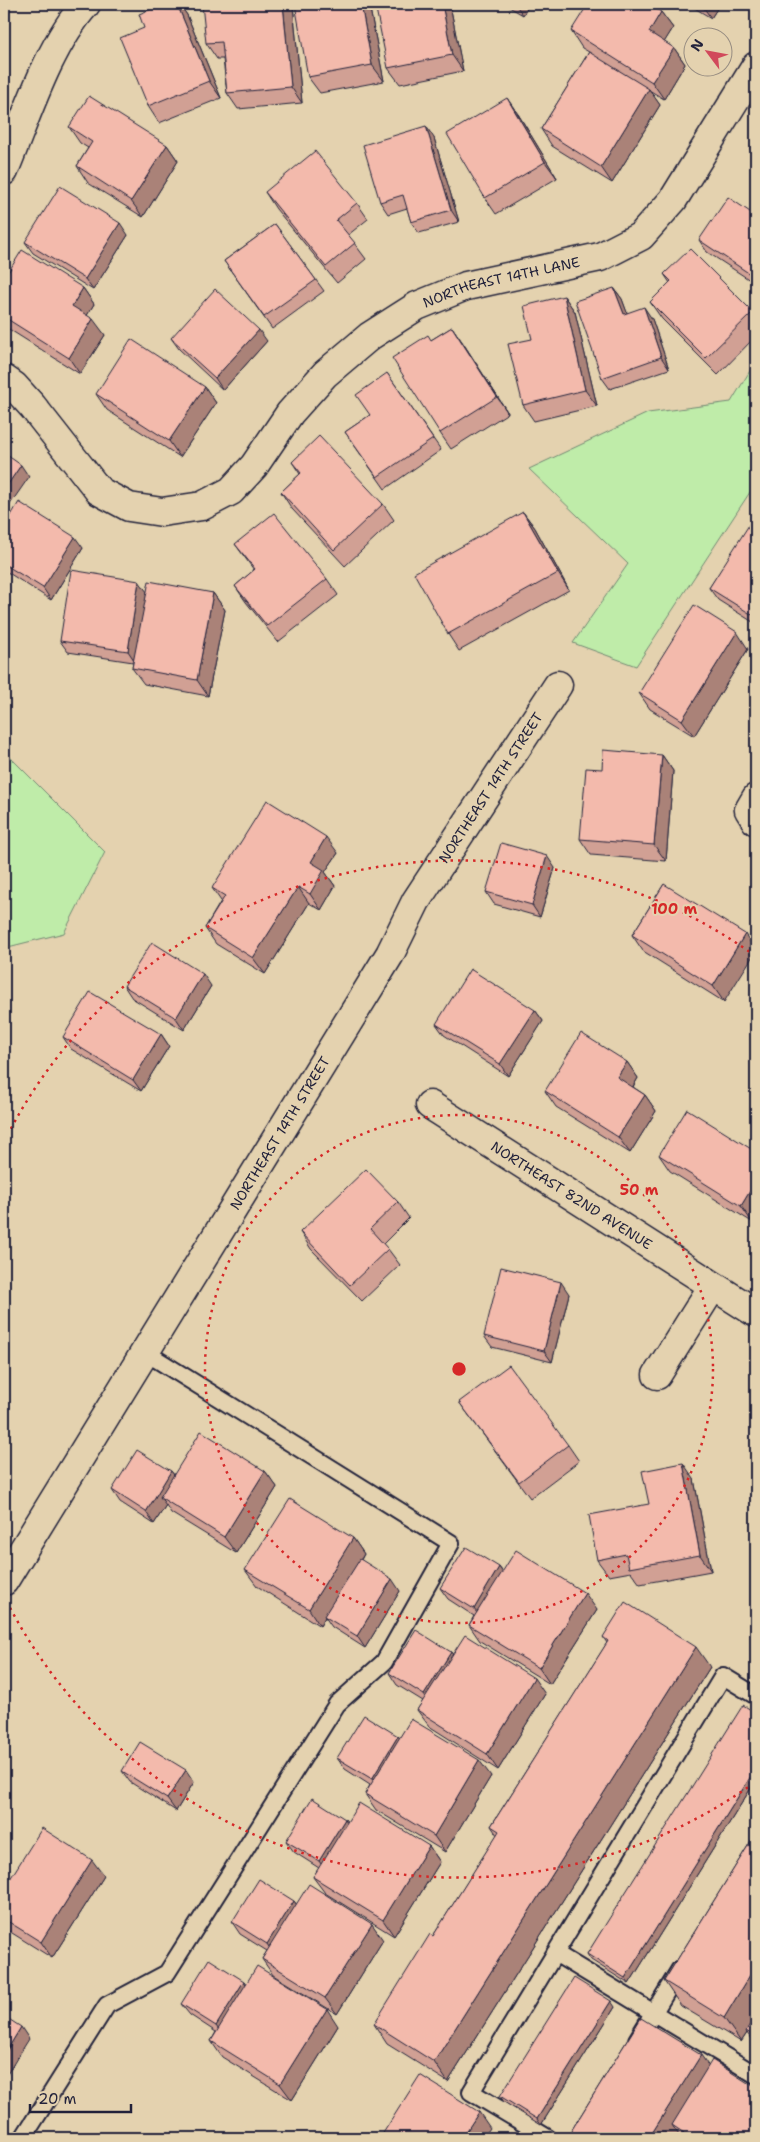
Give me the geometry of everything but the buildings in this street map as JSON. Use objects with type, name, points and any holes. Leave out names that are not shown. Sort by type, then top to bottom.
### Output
[{"type":"street","points":[[4,171],[52,56],[77,14],[86,4]]},
{"type":"street","name":"NORTHEAST 14TH LANE","points":[[4,378],[33,407],[99,491],[129,507],[162,512],[202,506],[231,491],[254,466],[290,413],[325,374],[370,336],[409,311],[466,286],[600,257],[641,236],[674,200],[756,66]]},
{"type":"street","name":"NORTHEAST 14TH STREET","points":[[4,1581],[390,954],[416,901],[558,685]]},
{"type":"street","points":[[756,798],[750,810],[756,821]]},
{"type":"street","name":"NORTHEAST 82ND AVENUE","points":[[430,1105],[756,1314]]},
{"type":"street","points":[[657,1375],[713,1286]]},
{"type":"lane","points":[[24,2138],[108,2005],[167,1973],[337,1704],[384,1662],[451,1543],[145,1352]]},
{"type":"lane","points":[[548,2138],[471,2092],[723,1676],[756,1696]]},
{"type":"lane","points":[[556,1953],[756,2075]]},
{"type":"lane","points":[[628,2054],[690,1953]]},
{"type":"green space","points":[[756,361],[756,483],[636,666],[573,643],[628,564],[529,469],[648,413],[731,402]]},
{"type":"green space","points":[[4,751],[105,852],[64,933],[4,948]]}]
